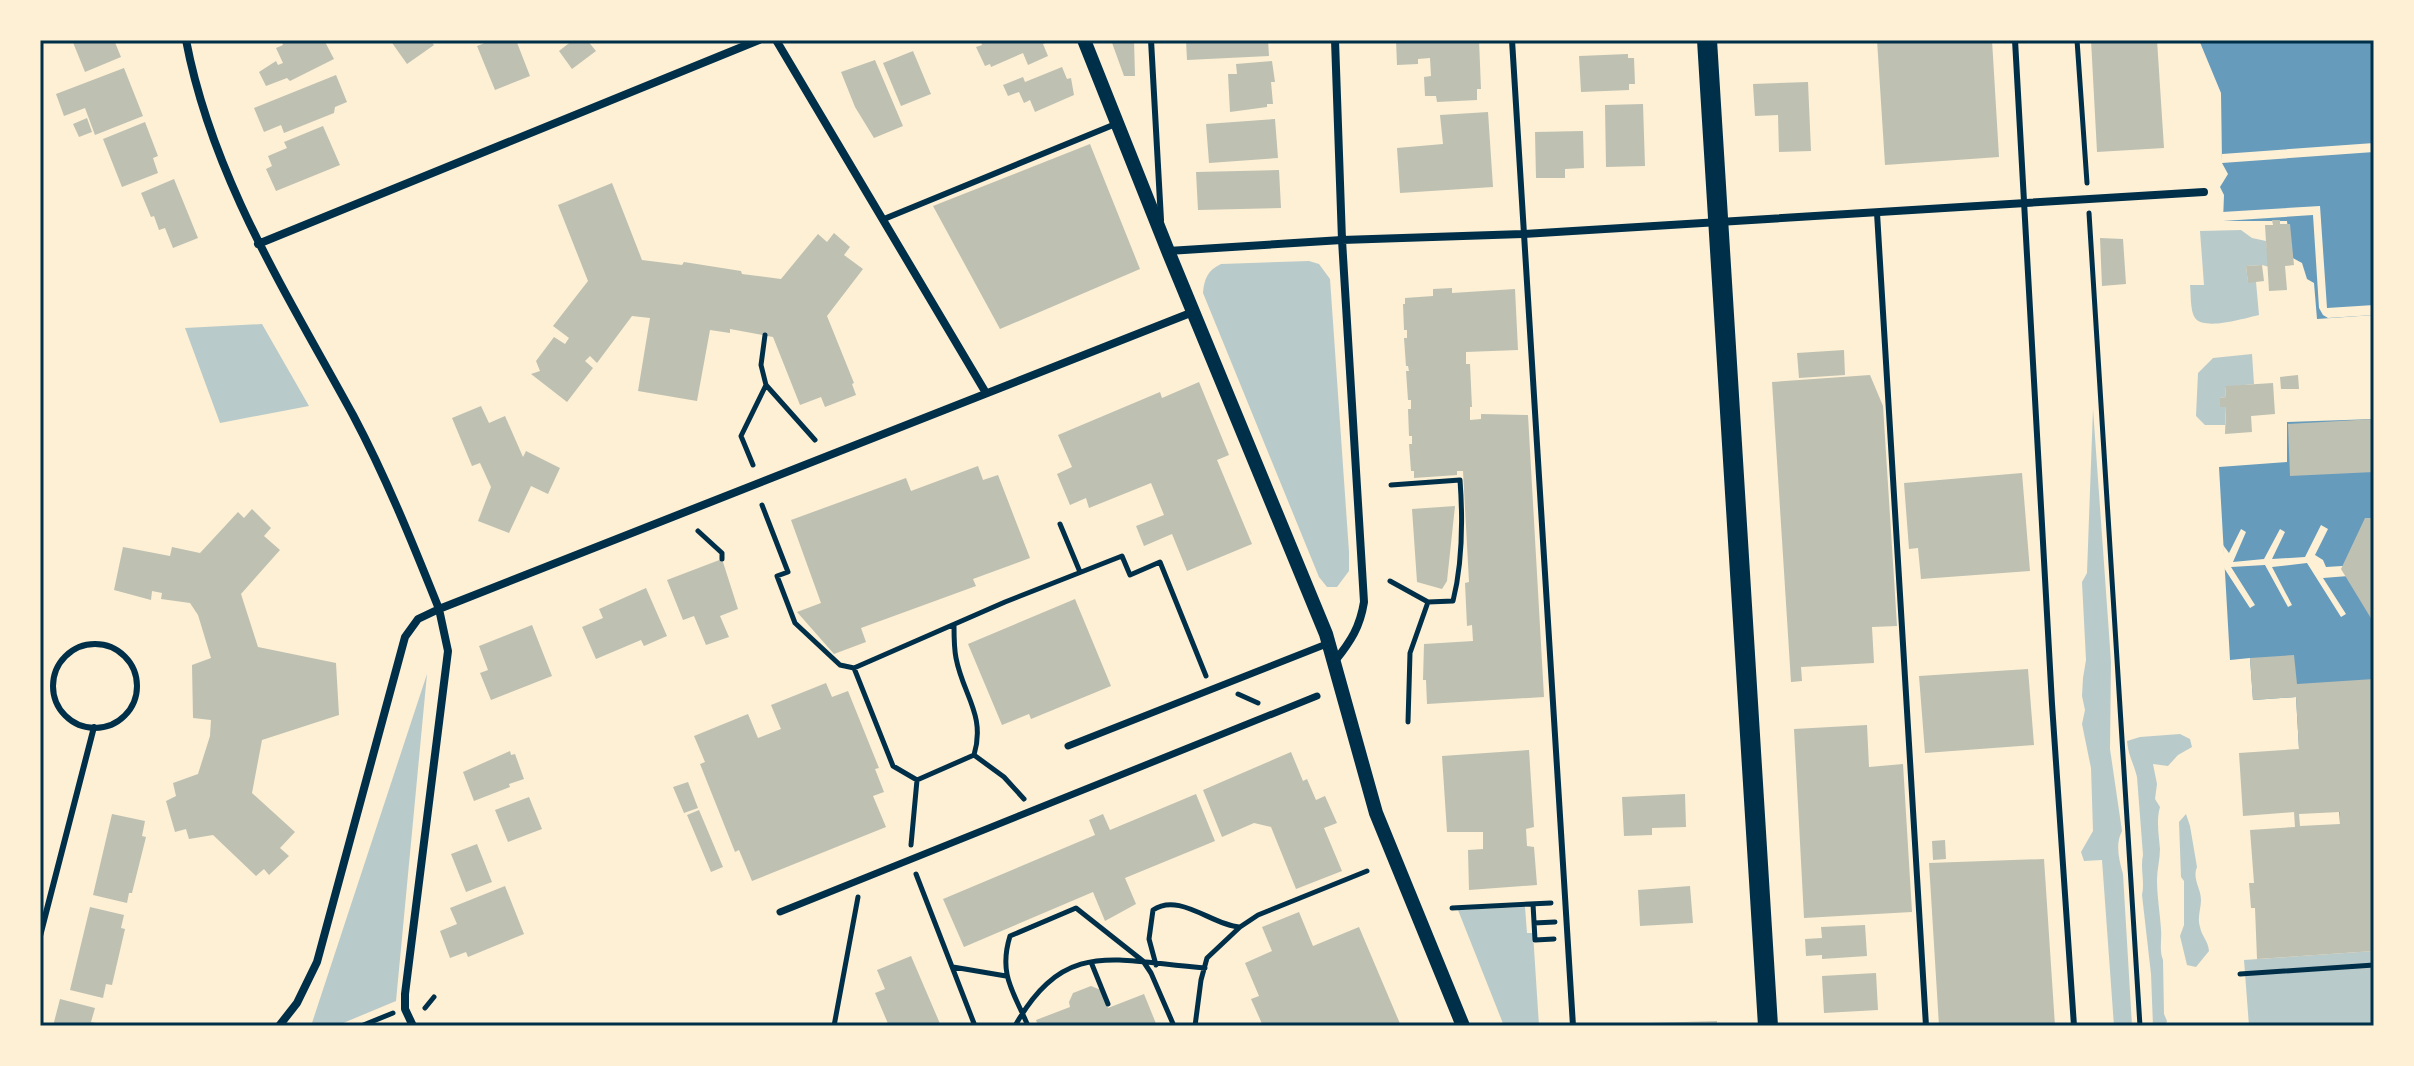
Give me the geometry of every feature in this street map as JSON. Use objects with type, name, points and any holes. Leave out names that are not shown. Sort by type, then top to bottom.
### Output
[{"type":"main road","points":[[1707,40],[1768,1026]]},
{"type":"street","points":[[186,40],[212,139],[258,244],[355,419],[415,547],[439,609],[448,651],[405,994],[405,1009],[413,1026]]},
{"type":"street","points":[[258,244],[759,40]]},
{"type":"street","points":[[776,40],[986,393]]},
{"type":"street","points":[[1084,40],[1329,643],[1376,813],[1463,1026]]},
{"type":"street","points":[[1335,40],[1342,240],[1364,602],[1352,641],[1335,661]]},
{"type":"street","points":[[1168,251],[1342,240],[1523,234],[2204,192]]},
{"type":"street","points":[[279,1026],[297,1003],[317,962],[405,637],[418,619],[1193,312]]},
{"type":"street","points":[[1068,746],[1329,643]]},
{"type":"street","points":[[780,912],[1317,696]]},
{"type":"lane","points":[[1151,40],[1162,232]]},
{"type":"lane","points":[[1512,40],[1573,1026]]},
{"type":"lane","points":[[2015,40],[2052,704],[2074,1026]]},
{"type":"lane","points":[[884,219],[1118,123]]},
{"type":"lane","points":[[1877,213],[1926,1026]]},
{"type":"lane","points":[[99,643],[127,657],[137,681],[136,696],[129,711],[118,722],[94,727],[65,715],[54,695],[53,680],[57,666],[65,655],[82,645],[99,643]]},
{"type":"lane","points":[[40,936],[94,727]]},
{"type":"path","points":[[2077,40],[2085,155]]},
{"type":"path","points":[[2090,229],[2140,1026]]},
{"type":"path","points":[[765,335],[761,365],[766,385],[815,440]]},
{"type":"path","points":[[753,465],[741,436],[766,385]]},
{"type":"path","points":[[1390,581],[1428,602],[1453,601],[1460,575],[1462,542],[1460,480],[1391,485]]},
{"type":"path","points":[[762,505],[788,572],[777,576],[795,623],[840,665],[854,668],[1122,556],[1130,575],[1160,562],[1208,682],[1277,712]]},
{"type":"path","points":[[1060,524],[1080,572]]},
{"type":"path","points":[[698,531],[722,553],[722,559]]},
{"type":"path","points":[[1408,722],[1410,653],[1428,602]]},
{"type":"path","points":[[954,626],[956,659],[976,712],[978,739],[974,755]]},
{"type":"path","points":[[854,668],[893,766],[917,780]]},
{"type":"path","points":[[917,780],[974,755]]},
{"type":"path","points":[[974,755],[1013,786],[1030,811]]},
{"type":"path","points":[[911,841],[917,780]]},
{"type":"path","points":[[910,859],[975,1026]]},
{"type":"path","points":[[1195,1026],[1207,958],[1240,927],[1258,915],[1367,871]]},
{"type":"path","points":[[834,1026],[862,878]]},
{"type":"path","points":[[1452,908],[1559,903]]},
{"type":"path","points":[[1533,904],[1535,940],[1561,939]]},
{"type":"path","points":[[1156,965],[1149,939],[1153,910],[1159,905],[1198,912],[1227,925],[1240,927]]},
{"type":"path","points":[[1028,1026],[1014,1001],[1006,976],[1010,936],[1076,908],[1143,961],[1174,1026]]},
{"type":"path","points":[[1534,923],[1560,921]]},
{"type":"path","points":[[1015,1026],[1046,981],[1076,964],[1143,961],[1156,965],[1205,968]]},
{"type":"path","points":[[1091,962],[1108,1004]]},
{"type":"path","points":[[2240,974],[2374,965]]},
{"type":"path","points":[[952,967],[1006,976]]},
{"type":"path","points":[[425,1008],[434,997]]},
{"type":"path","points":[[361,1026],[394,1013],[399,1026]]},
{"type":"shaded area","points":[[2241,230],[2252,238],[2266,241],[2269,267],[2246,266],[2248,282],[2256,282],[2259,315],[2226,322],[2200,322],[2192,311],[2190,285],[2204,285],[2200,231]]},
{"type":"shaded area","points":[[1309,261],[1319,264],[1330,279],[1349,552],[1349,571],[1337,587],[1327,587],[1319,577],[1203,293],[1208,276],[1221,264]]},
{"type":"shaded area","points":[[262,324],[309,406],[220,423],[185,328]]},
{"type":"shaded area","points":[[2252,354],[2254,384],[2225,387],[2226,397],[2220,398],[2220,407],[2226,407],[2225,425],[2205,425],[2196,416],[2198,373],[2213,358]]},
{"type":"shaded area","points":[[2093,409],[2111,662],[2110,749],[2122,831],[2118,852],[2123,874],[2132,1026],[2114,1026],[2102,860],[2084,861],[2081,852],[2093,831],[2091,768],[2082,724],[2086,660],[2082,582],[2087,573]]},
{"type":"shaded area","points":[[427,674],[396,1001],[336,1026],[311,1026]]},
{"type":"shaded area","points":[[2180,734],[2190,739],[2192,747],[2178,755],[2168,766],[2153,764],[2157,784],[2155,799],[2160,807],[2157,886],[2164,1014],[2167,1021],[2165,1026],[2153,1026],[2142,895],[2143,855],[2137,777],[2127,741]]},
{"type":"shaded area","points":[[2186,814],[2201,896],[2199,923],[2209,951],[2196,967],[2187,965],[2180,936],[2184,925],[2184,881],[2181,877],[2179,822]]},
{"type":"shaded area","points":[[1525,907],[1527,933],[1533,933],[1539,1026],[1504,1026],[1458,910]]},
{"type":"shaded area","points":[[2374,951],[2374,1026],[2249,1026],[2244,960]]},
{"type":"water","points":[[2199,40],[2374,40],[2374,315],[2317,319],[2314,283],[2307,279],[2302,263],[2291,257],[2287,221],[2223,221],[2224,195],[2220,187],[2228,174],[2222,163],[2221,93]]},
{"type":"water","points":[[2374,419],[2374,889],[2340,824],[2335,747],[2299,749],[2296,697],[2253,700],[2250,658],[2230,660],[2219,467],[2287,462],[2287,422]]},
{"type":"pier","points":[[2374,143],[2374,152],[2222,163],[2222,154]]},
{"type":"pier","points":[[2320,206],[2327,308],[2374,305],[2374,315],[2328,318],[2323,315],[2319,308],[2313,215],[2223,221],[2222,212]]},
{"type":"pier","points":[[2321,525],[2328,529],[2315,555],[2323,560],[2326,567],[2374,564],[2374,574],[2323,578],[2346,614],[2341,617],[2307,563],[2272,567],[2292,605],[2288,607],[2265,565],[2231,567],[2255,605],[2250,608],[2224,568],[2223,545],[2229,553],[2241,529],[2246,532],[2233,562],[2264,559],[2280,529],[2285,532],[2272,559],[2305,557]]},
{"type":"building","points":[[72,40],[114,40],[121,57],[85,72]]},
{"type":"building","points":[[281,40],[324,40],[334,59],[290,81],[287,78],[266,86],[259,72],[276,61],[278,65],[283,63],[276,48],[283,45]]},
{"type":"building","points":[[390,40],[430,40],[434,45],[407,64]]},
{"type":"building","points":[[492,40],[516,40],[530,76],[495,90],[477,46]]},
{"type":"building","points":[[573,40],[587,40],[596,51],[572,69],[559,51]]},
{"type":"building","points":[[980,40],[1052,40],[1043,44],[1048,56],[1028,65],[1023,53],[991,67],[990,64],[985,66],[976,47],[982,45]]},
{"type":"building","points":[[1111,40],[1134,40],[1135,76],[1124,76]]},
{"type":"building","points":[[1186,40],[1268,40],[1269,56],[1187,60]]},
{"type":"building","points":[[1396,40],[1479,40],[1481,89],[1477,89],[1477,100],[1437,102],[1436,96],[1425,96],[1424,77],[1431,76],[1430,58],[1418,59],[1418,64],[1397,65]]},
{"type":"building","points":[[1877,40],[1992,40],[1999,157],[1885,165]]},
{"type":"building","points":[[2091,40],[2157,40],[2164,148],[2097,152]]},
{"type":"building","points":[[913,51],[931,94],[901,106],[883,63]]},
{"type":"building","points":[[1628,54],[1628,58],[1634,58],[1635,84],[1629,84],[1629,90],[1581,92],[1579,56]]},
{"type":"building","points":[[875,60],[903,126],[874,138],[855,107],[841,72]]},
{"type":"building","points":[[1272,61],[1275,82],[1271,82],[1273,104],[1230,112],[1228,74],[1237,74],[1236,64]]},
{"type":"building","points":[[1062,67],[1067,79],[1071,78],[1074,95],[1035,112],[1030,100],[1024,103],[1019,92],[1008,96],[1003,85],[1023,77],[1025,82]]},
{"type":"building","points":[[124,68],[143,116],[95,135],[85,108],[64,116],[56,94]]},
{"type":"building","points":[[336,75],[347,102],[335,107],[334,113],[284,133],[281,125],[264,132],[254,108]]},
{"type":"building","points":[[1808,82],[1811,151],[1779,152],[1778,115],[1755,116],[1753,84]]},
{"type":"building","points":[[1643,104],[1645,166],[1606,167],[1605,105]]},
{"type":"building","points":[[1488,112],[1493,187],[1400,193],[1397,148],[1443,144],[1440,115]]},
{"type":"building","points":[[87,118],[92,132],[79,137],[73,124]]},
{"type":"building","points":[[1275,119],[1278,158],[1209,163],[1206,124]]},
{"type":"building","points":[[145,122],[158,156],[153,158],[158,173],[122,187],[103,139]]},
{"type":"building","points":[[323,126],[340,165],[276,191],[266,169],[272,166],[268,156],[287,148],[284,142]]},
{"type":"building","points":[[1583,131],[1584,168],[1565,169],[1565,178],[1536,178],[1535,132]]},
{"type":"building","points":[[1090,144],[1140,269],[1000,329],[933,206]]},
{"type":"building","points":[[1279,170],[1281,208],[1198,210],[1196,172]]},
{"type":"building","points":[[174,179],[198,238],[173,248],[165,228],[159,230],[154,216],[151,217],[141,193]]},
{"type":"building","points":[[612,183],[642,260],[682,265],[684,262],[781,279],[818,234],[827,242],[834,233],[850,247],[844,255],[863,269],[827,316],[856,395],[825,407],[821,397],[800,405],[773,337],[730,329],[730,333],[710,330],[697,401],[638,391],[650,318],[632,316],[597,363],[590,356],[585,361],[593,368],[567,402],[531,374],[540,371],[536,361],[554,337],[565,344],[569,338],[553,326],[588,281],[558,205]]},
{"type":"building","points":[[2272,220],[2290,224],[2294,265],[2285,266],[2287,290],[2269,291],[2265,225],[2273,225]]},
{"type":"building","points":[[2100,238],[2123,239],[2126,284],[2102,286]]},
{"type":"building","points":[[2262,265],[2264,281],[2248,283],[2246,266]]},
{"type":"building","points":[[1452,288],[1452,293],[1515,289],[1518,350],[1466,352],[1466,364],[1470,364],[1470,420],[1481,419],[1481,414],[1528,415],[1544,697],[1427,704],[1426,680],[1423,680],[1424,644],[1473,641],[1472,625],[1467,626],[1465,583],[1469,582],[1463,471],[1457,471],[1457,475],[1414,478],[1414,471],[1411,471],[1409,444],[1412,444],[1412,436],[1409,436],[1408,409],[1411,409],[1411,400],[1408,400],[1406,371],[1409,371],[1404,338],[1407,338],[1407,330],[1404,330],[1403,304],[1405,298],[1433,296],[1433,289]]},
{"type":"building","points":[[1844,350],[1845,375],[1799,378],[1797,353]]},
{"type":"building","points":[[1870,375],[1883,406],[1897,626],[1872,627],[1874,663],[1801,667],[1802,681],[1791,682],[1772,382]]},
{"type":"building","points":[[2298,375],[2299,389],[2281,389],[2280,377]]},
{"type":"building","points":[[1199,382],[1229,455],[1217,460],[1252,544],[1187,571],[1172,534],[1144,546],[1136,526],[1164,515],[1151,483],[1089,508],[1086,498],[1070,505],[1057,474],[1072,467],[1058,435],[1160,392],[1162,398]]},
{"type":"building","points":[[2273,383],[2275,414],[2251,416],[2252,432],[2225,434],[2226,407],[2220,407],[2220,398],[2226,397],[2225,386]]},
{"type":"building","points":[[481,406],[489,423],[505,416],[523,457],[526,451],[560,468],[548,494],[531,486],[509,533],[478,521],[491,487],[480,463],[472,466],[452,418]]},
{"type":"building","points":[[2374,419],[2374,472],[2290,476],[2288,424]]},
{"type":"building","points":[[978,466],[983,480],[998,475],[1030,558],[973,579],[976,586],[861,628],[866,642],[834,654],[797,612],[821,603],[791,520],[906,478],[911,491]]},
{"type":"building","points":[[2022,473],[2030,571],[1921,579],[1918,548],[1909,549],[1904,483]]},
{"type":"building","points":[[1455,506],[1447,581],[1442,589],[1417,582],[1412,509]]},
{"type":"building","points":[[252,509],[271,528],[264,536],[280,550],[241,594],[258,647],[336,663],[339,715],[262,740],[252,793],[295,832],[280,848],[289,856],[269,875],[264,869],[256,876],[213,835],[189,839],[186,829],[175,832],[166,801],[176,796],[173,783],[198,774],[210,736],[211,720],[193,718],[192,665],[211,658],[198,615],[190,603],[161,599],[162,593],[152,591],[151,600],[114,590],[123,547],[170,556],[172,547],[200,553],[238,512],[244,518]]},
{"type":"building","points":[[2365,518],[2374,518],[2372,620],[2341,569]]},
{"type":"building","points":[[722,559],[738,609],[720,616],[729,637],[706,645],[694,616],[683,620],[667,580]]},
{"type":"building","points":[[646,588],[667,636],[644,646],[641,640],[596,659],[582,627],[603,618],[599,609]]},
{"type":"building","points":[[1075,599],[1111,686],[1031,719],[1029,714],[1002,725],[968,644]]},
{"type":"building","points":[[532,625],[552,676],[491,700],[480,673],[488,670],[479,646]]},
{"type":"building","points":[[2294,655],[2297,684],[2374,679],[2374,951],[2257,959],[2255,908],[2251,908],[2249,883],[2254,883],[2250,830],[2295,827],[2294,812],[2243,816],[2239,753],[2299,749],[2296,697],[2253,700],[2250,658]],"holes":[[[2340,812],[2340,824],[2300,826],[2299,814]]]},
{"type":"building","points":[[2028,669],[2034,745],[1925,753],[1919,676]]},
{"type":"building","points":[[826,683],[832,697],[848,691],[879,768],[875,769],[884,792],[873,796],[886,827],[752,881],[739,850],[735,852],[700,764],[705,762],[694,736],[748,714],[758,738],[781,729],[771,705]]},
{"type":"building","points":[[1867,725],[1869,767],[1903,764],[1912,912],[1804,918],[1794,729]]},
{"type":"building","points":[[1529,750],[1534,827],[1526,829],[1527,846],[1534,847],[1537,885],[1469,890],[1468,850],[1483,849],[1483,832],[1447,832],[1442,756]]},
{"type":"building","points":[[510,751],[511,755],[515,754],[524,779],[474,801],[463,772]]},
{"type":"building","points":[[1291,752],[1303,781],[1307,779],[1316,800],[1325,796],[1337,823],[1324,828],[1342,871],[1296,889],[1271,827],[1254,823],[1222,837],[1203,790]]},
{"type":"building","points":[[688,782],[698,808],[684,813],[673,787]]},
{"type":"building","points":[[1196,794],[1215,841],[1125,878],[1136,904],[1105,921],[1093,892],[964,947],[943,899],[1095,835],[1089,820],[1103,814],[1110,830]]},
{"type":"building","points":[[1685,794],[1686,827],[1652,828],[1652,835],[1624,836],[1622,797]]},
{"type":"building","points":[[529,797],[542,829],[508,842],[495,810]]},
{"type":"building","points":[[699,810],[723,867],[711,872],[687,815]]},
{"type":"building","points":[[112,814],[145,821],[142,836],[146,837],[127,903],[93,895]]},
{"type":"building","points":[[1945,840],[1946,859],[1933,860],[1932,841]]},
{"type":"building","points":[[477,844],[492,882],[466,892],[451,854]]},
{"type":"building","points":[[2044,859],[2055,1026],[1939,1026],[1929,863]]},
{"type":"building","points":[[505,886],[524,934],[468,957],[466,952],[450,958],[440,931],[457,924],[450,908]]},
{"type":"building","points":[[1690,886],[1693,923],[1640,926],[1638,890]]},
{"type":"building","points":[[90,907],[124,915],[121,928],[125,929],[112,985],[106,984],[103,998],[70,990]]},
{"type":"building","points":[[1299,912],[1313,946],[1359,927],[1401,1026],[1263,1026],[1251,999],[1259,996],[1245,963],[1272,951],[1262,927]]},
{"type":"building","points":[[1865,925],[1867,956],[1822,959],[1822,955],[1806,956],[1805,939],[1822,938],[1821,927]]},
{"type":"building","points":[[911,956],[941,1026],[889,1026],[875,993],[885,989],[877,970]]},
{"type":"building","points":[[1876,973],[1878,1010],[1824,1013],[1822,976]]},
{"type":"building","points":[[1091,986],[1101,990],[1108,1008],[1144,994],[1157,1026],[1038,1026],[1036,1020],[1070,1007],[1073,993]]},
{"type":"building","points":[[60,999],[95,1008],[91,1022],[96,1023],[95,1026],[53,1026]]},
{"type":"building","points":[[1717,1021],[1717,1026],[1650,1026],[1650,1023]]}]
